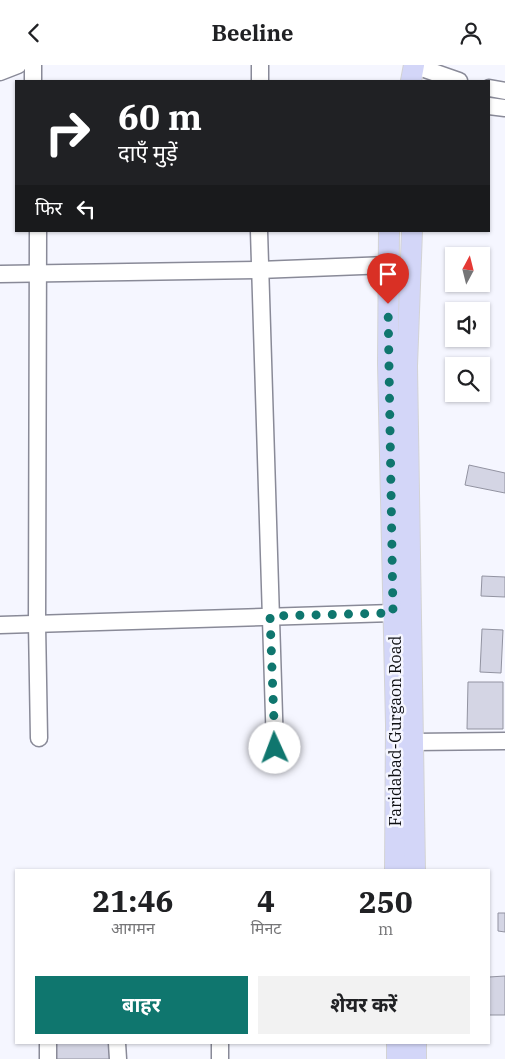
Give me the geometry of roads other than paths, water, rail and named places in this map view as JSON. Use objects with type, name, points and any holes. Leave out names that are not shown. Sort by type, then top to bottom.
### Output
[{"type":"main road","points":[[411,80],[414,65]]},
{"type":"main road","name":"Faridabad-Gurgaon Road","points":[[388,232],[395,869]]},
{"type":"main road","name":"Faridabad-Gurgaon Road","points":[[412,232],[407,366],[414,869]]},
{"type":"main road","points":[[397,1044],[397,1059]]},
{"type":"main road","points":[[416,1044],[416,1059]]},
{"type":"street","points":[[0,72],[18,65]]},
{"type":"street","points":[[33,65],[33,80]]},
{"type":"street","points":[[260,65],[260,80]]},
{"type":"street","points":[[414,65],[457,80]]},
{"type":"street","points":[[490,88],[505,91]]},
{"type":"street","points":[[490,106],[505,108]]},
{"type":"street","points":[[38,232],[37,624],[39,738]]},
{"type":"street","points":[[259,232],[275,748]]},
{"type":"street","points":[[0,274],[259,270],[388,265]]},
{"type":"street","points":[[0,625],[393,613]]},
{"type":"street","points":[[413,741],[505,741]]},
{"type":"street","points":[[48,1044],[48,1059]]},
{"type":"street","points":[[117,1044],[118,1059]]},
{"type":"street","points":[[220,1044],[220,1059]]}]
